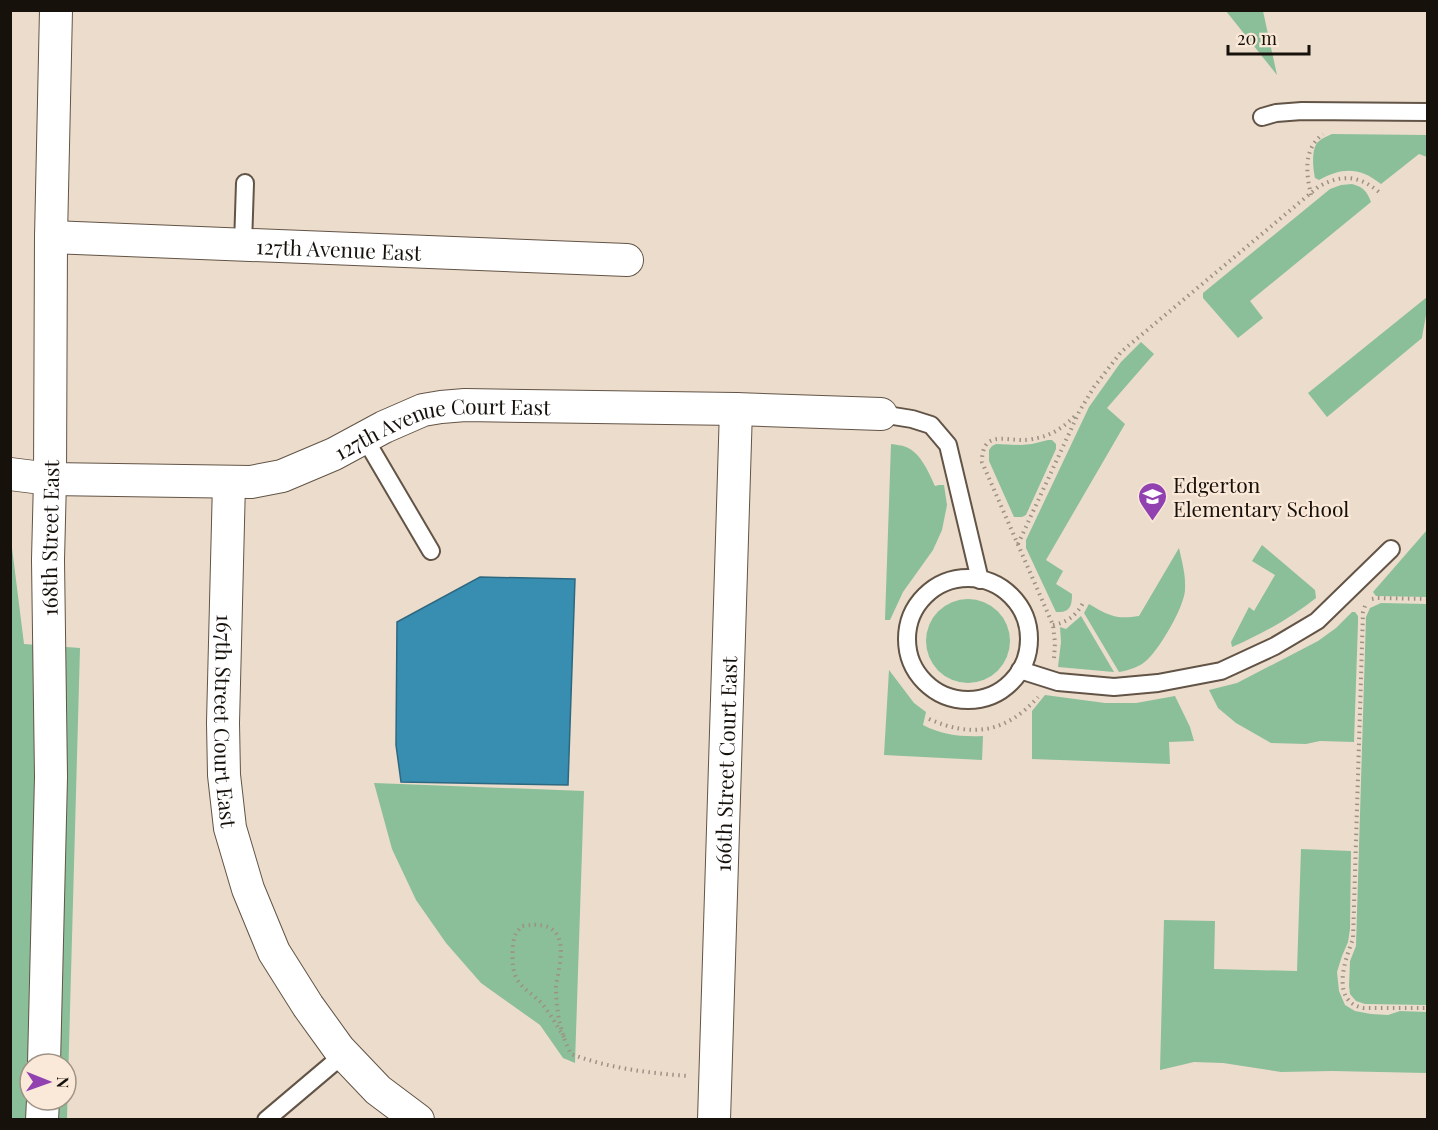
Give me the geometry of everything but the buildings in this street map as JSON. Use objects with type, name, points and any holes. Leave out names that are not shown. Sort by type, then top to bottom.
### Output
[{"type":"street","name":"168th Street East","points":[[44,1052],[51,777],[48,560],[56,10]]},
{"type":"street","name":"127th Avenue East","points":[[51,237],[627,260]]},
{"type":"street","name":"127th Avenue Court East","points":[[10,474],[50,479],[250,482],[282,476],[334,454],[384,426],[423,410],[457,406],[736,409],[881,414]]},
{"type":"street","name":"166th Street Court East","points":[[714,1119],[736,409]]},
{"type":"street","name":"167th Street Court East","points":[[229,483],[223,723],[224,775],[230,828],[248,889],[274,952],[308,1006],[344,1054],[378,1090],[418,1119]]},
{"type":"lane","points":[[1262,117],[1276,113],[1302,111],[1428,112]]},
{"type":"lane","points":[[243,245],[245,183]]},
{"type":"lane","points":[[881,414],[931,425],[948,445],[980,580]]},
{"type":"lane","points":[[364,437],[431,551]]},
{"type":"lane","points":[[1020,670],[1058,682],[1114,687],[1158,683],[1221,671],[1275,646],[1317,621],[1391,549]]},
{"type":"lane","points":[[964,579],[980,580],[996,585],[1008,593],[1026,620],[1029,635],[1028,651],[1020,670],[1002,690],[988,697],[973,700],[957,699],[942,694],[928,686],[918,674],[911,660],[908,644],[913,613],[934,589],[948,582],[964,579]]},
{"type":"lane","points":[[266,1119],[344,1054]]},
{"type":"path","points":[[1311,195],[1308,183],[1310,148],[1315,140],[1329,132]]},
{"type":"path","points":[[1018,544],[1079,412],[1094,387],[1121,352],[1318,187],[1328,181],[1349,178],[1371,185],[1379,192]]},
{"type":"path","points":[[929,719],[963,730],[980,730],[998,726],[1014,719],[1028,708],[1040,695],[1049,679],[1054,661],[1053,625],[982,462],[982,456],[991,441],[999,438],[1023,440],[1039,438],[1068,423],[1079,412]]},
{"type":"path","points":[[1428,599],[1377,598],[1368,600],[1363,612],[1353,939],[1344,961],[1343,987],[1348,1000],[1354,1006],[1428,1008]]},
{"type":"path","points":[[1053,625],[1075,615],[1084,601]]},
{"type":"path","points":[[564,1037],[544,1006],[516,978],[513,945],[516,933],[522,926],[544,925],[554,929],[558,934],[561,948],[556,985],[559,1022],[571,1054],[602,1064],[661,1074],[716,1078]]},
{"type":"green space","points":[[1226,11],[1263,11],[1277,75]]},
{"type":"green space","points":[[1332,134],[1427,135],[1427,157],[1419,154],[1381,184],[1366,174],[1351,171],[1335,173],[1319,180],[1314,174],[1314,149],[1320,141]]},
{"type":"green space","points":[[1352,184],[1364,190],[1371,202],[1250,301],[1263,318],[1238,338],[1203,298],[1203,293],[1330,189]]},
{"type":"green space","points":[[1427,297],[1422,338],[1327,417],[1308,393]]},
{"type":"green space","points":[[1141,342],[1154,354],[1107,408],[1125,424],[1046,560],[1063,571],[1056,584],[1072,594],[1069,608],[1056,612],[1026,548],[1026,540],[1089,407],[1121,362]]},
{"type":"green space","points":[[1048,440],[1056,444],[1056,449],[1026,515],[1014,517],[989,461],[989,450],[996,444],[1021,445]]},
{"type":"green space","points":[[891,444],[904,446],[916,454],[935,486],[944,485],[947,505],[942,530],[933,550],[903,592],[890,620],[885,620]]},
{"type":"green space","points":[[1427,530],[1427,597],[1376,596],[1373,592]]},
{"type":"green space","points":[[10,532],[24,644],[80,648],[69,1052],[18,1052],[18,1112],[67,1112],[67,1119],[11,1119]]},
{"type":"green space","points":[[1262,545],[1315,590],[1316,598],[1276,625],[1232,647],[1231,642],[1249,607],[1254,611],[1275,575],[1252,561]]},
{"type":"green space","points":[[1179,548],[1185,590],[1176,616],[1148,659],[1135,668],[1119,672],[1084,613],[1089,604],[1112,616],[1139,616]]},
{"type":"green space","points":[[968,599],[984,602],[998,611],[1007,625],[1010,641],[1007,657],[998,671],[984,680],[968,683],[952,680],[938,671],[929,657],[926,641],[929,625],[938,611],[952,602]]},
{"type":"green space","points":[[1381,603],[1427,604],[1427,1005],[1365,1004],[1356,1001],[1350,994],[1349,986],[1350,961],[1356,946],[1366,617],[1370,608]]},
{"type":"green space","points":[[1352,612],[1358,616],[1354,742],[1271,743],[1236,723],[1218,708],[1209,690],[1237,683],[1318,641]]},
{"type":"green space","points":[[1081,616],[1114,672],[1058,667],[1060,627],[1066,629]]},
{"type":"green space","points":[[889,670],[914,703],[926,712],[923,725],[952,735],[983,736],[982,760],[884,755]]},
{"type":"green space","points":[[1045,695],[1105,703],[1136,703],[1175,696],[1194,741],[1169,742],[1170,764],[1032,759],[1032,711]]},
{"type":"green space","points":[[374,783],[584,791],[575,1063],[563,1058],[540,1025],[481,983],[446,943],[416,900],[392,849]]},
{"type":"green space","points":[[1301,849],[1351,851],[1350,929],[1348,942],[1337,972],[1339,991],[1345,1005],[1355,1011],[1388,1015],[1400,1011],[1427,1012],[1427,1073],[1281,1072],[1223,1063],[1194,1062],[1160,1070],[1164,920],[1215,921],[1214,969],[1297,971]]},
{"type":"water","points":[[480,577],[575,579],[568,785],[401,782],[396,745],[397,622]]},
{"type":"place","name":"Edgerton Elementary School","points":[[1152,522]]}]
